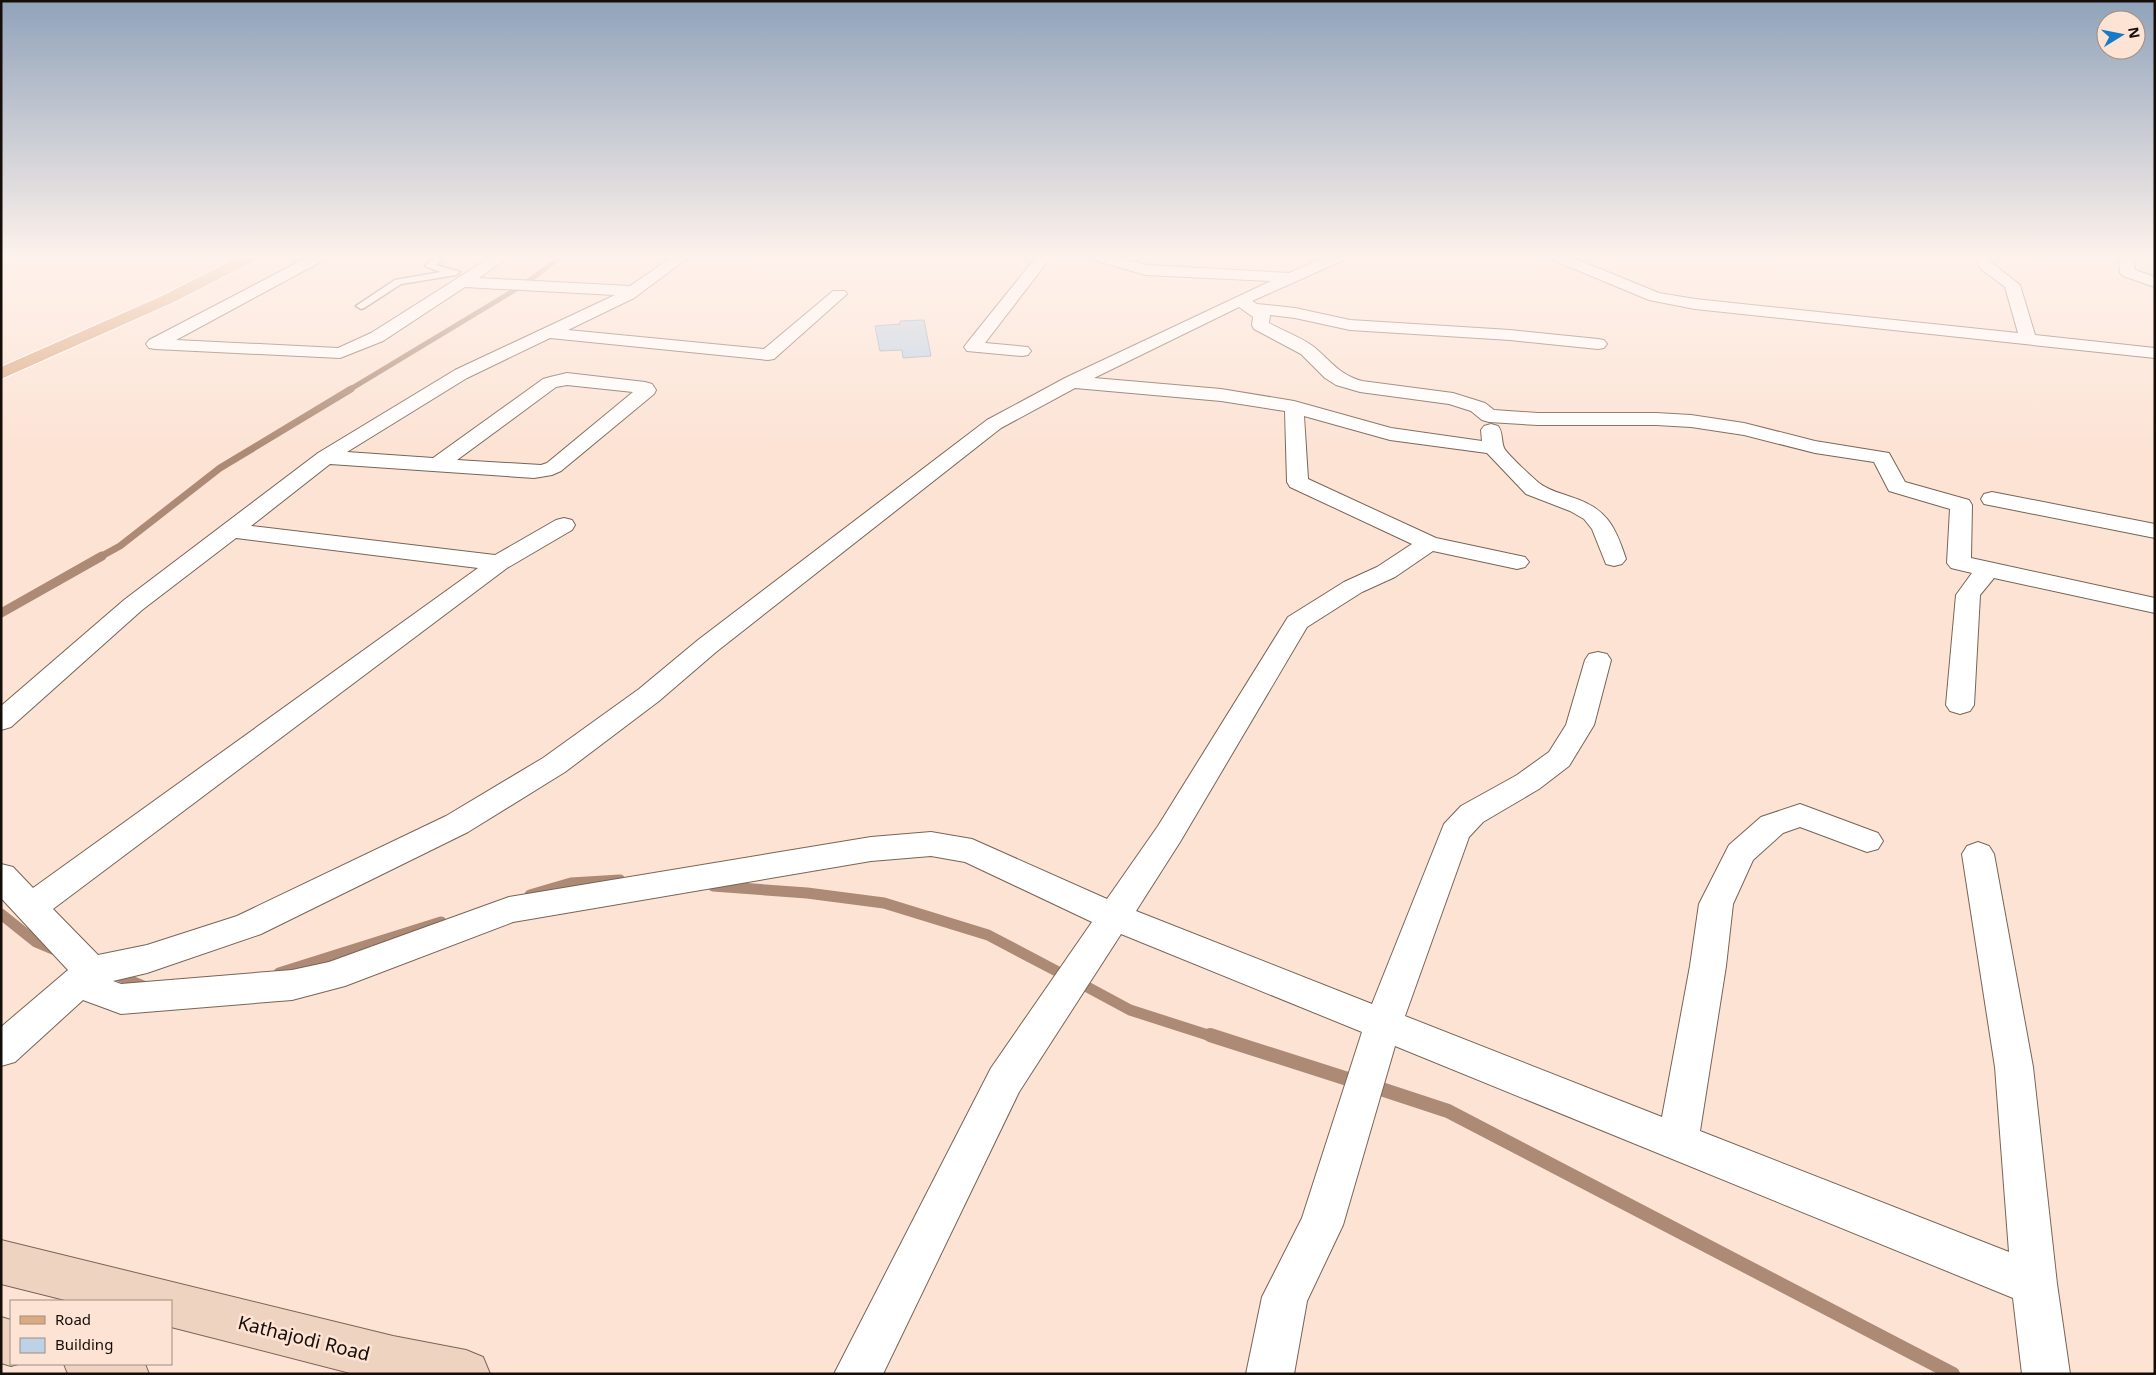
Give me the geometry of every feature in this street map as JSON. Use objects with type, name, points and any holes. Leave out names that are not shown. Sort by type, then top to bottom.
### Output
[{"type":"main road","points":[[1,363],[95,321]]},
{"type":"main road","points":[[1,374],[119,321]]},
{"type":"main road","points":[[1,1262],[154,1300]]},
{"type":"main road","name":"Kathajodi Road","points":[[172,1304],[393,1360],[466,1374]]},
{"type":"main road","points":[[92,1365],[124,1374]]},
{"type":"street","points":[[198,321],[155,344],[340,353],[377,337],[400,321]]},
{"type":"street","points":[[1,721],[133,605],[325,457],[461,374],[573,321]]},
{"type":"street","points":[[548,333],[768,354],[807,321]]},
{"type":"street","points":[[994,321],[973,348],[1022,351]]},
{"type":"street","points":[[1,1050],[84,977],[147,959],[249,925],[457,824],[554,765],[650,695],[707,646],[994,424],[1072,382],[1208,321]]},
{"type":"street","points":[[1261,321],[1260,325],[1308,350],[1331,374],[1343,381],[1360,386],[1453,399],[1478,407],[1490,416],[1538,419],[1656,419],[1691,421],[1744,430],[1815,447],[1882,458],[1897,486],[1962,505],[1959,563],[2155,606]]},
{"type":"street","points":[[1330,321],[1350,326],[1510,335],[1598,344]]},
{"type":"street","points":[[1854,321],[2155,353]]},
{"type":"street","points":[[2023,321],[2028,340]]},
{"type":"street","points":[[325,457],[437,465],[545,471],[554,467],[647,390],[645,388],[616,384],[567,379],[558,380],[550,383],[437,465]]},
{"type":"street","points":[[1072,382],[1194,392],[1294,407],[1390,434],[1492,448]]},
{"type":"street","points":[[1294,407],[1298,482],[1429,543],[1517,562]]},
{"type":"street","points":[[1490,416],[1492,448],[1499,458],[1537,492],[1585,511],[1597,519],[1606,534],[1614,559]]},
{"type":"street","points":[[1992,499],[2155,531]]},
{"type":"street","points":[[31,907],[499,563],[564,525]]},
{"type":"street","points":[[231,531],[499,563]]},
{"type":"street","points":[[858,1374],[1004,1080],[1169,834],[1297,622],[1353,587],[1386,572],[1429,543]]},
{"type":"street","points":[[1960,705],[1968,595],[1988,570]]},
{"type":"street","points":[[1270,1374],[1285,1297],[1321,1225],[1382,1024],[1455,832],[1472,814],[1528,782],[1558,759],[1580,725],[1598,660]]},
{"type":"street","points":[[1678,1142],[1708,966],[1716,904],[1740,852],[1772,825],[1800,815],[1867,841]]},
{"type":"street","points":[[1,876],[31,907],[84,977],[122,999],[292,985],[332,976],[508,910],[871,849],[931,844],[972,851],[1114,917],[2034,1284]]},
{"type":"street","points":[[1978,854],[2014,1067],[2034,1284],[2046,1374]]},
{"type":"building","points":[[900,321],[924,321],[931,356],[903,358],[902,350],[880,351],[875,326],[900,324]]},
{"type":"waterway","points":[[349,390],[463,321]]},
{"type":"waterway","points":[[100,557],[120,546],[220,468],[351,389]]},
{"type":"waterway","points":[[1,613],[102,556]]},
{"type":"waterway","points":[[530,895],[571,883],[620,880]]},
{"type":"waterway","points":[[713,886],[807,893],[884,903],[988,935],[1066,976]]},
{"type":"waterway","points":[[1,914],[36,942],[55,950]]},
{"type":"waterway","points":[[279,973],[441,922]]},
{"type":"waterway","points":[[114,974],[146,987]]},
{"type":"waterway","points":[[1078,982],[1130,1010],[1214,1037]]},
{"type":"waterway","points":[[1210,1035],[1357,1082]]},
{"type":"waterway","points":[[1372,1086],[1448,1111],[1953,1374]]}]
